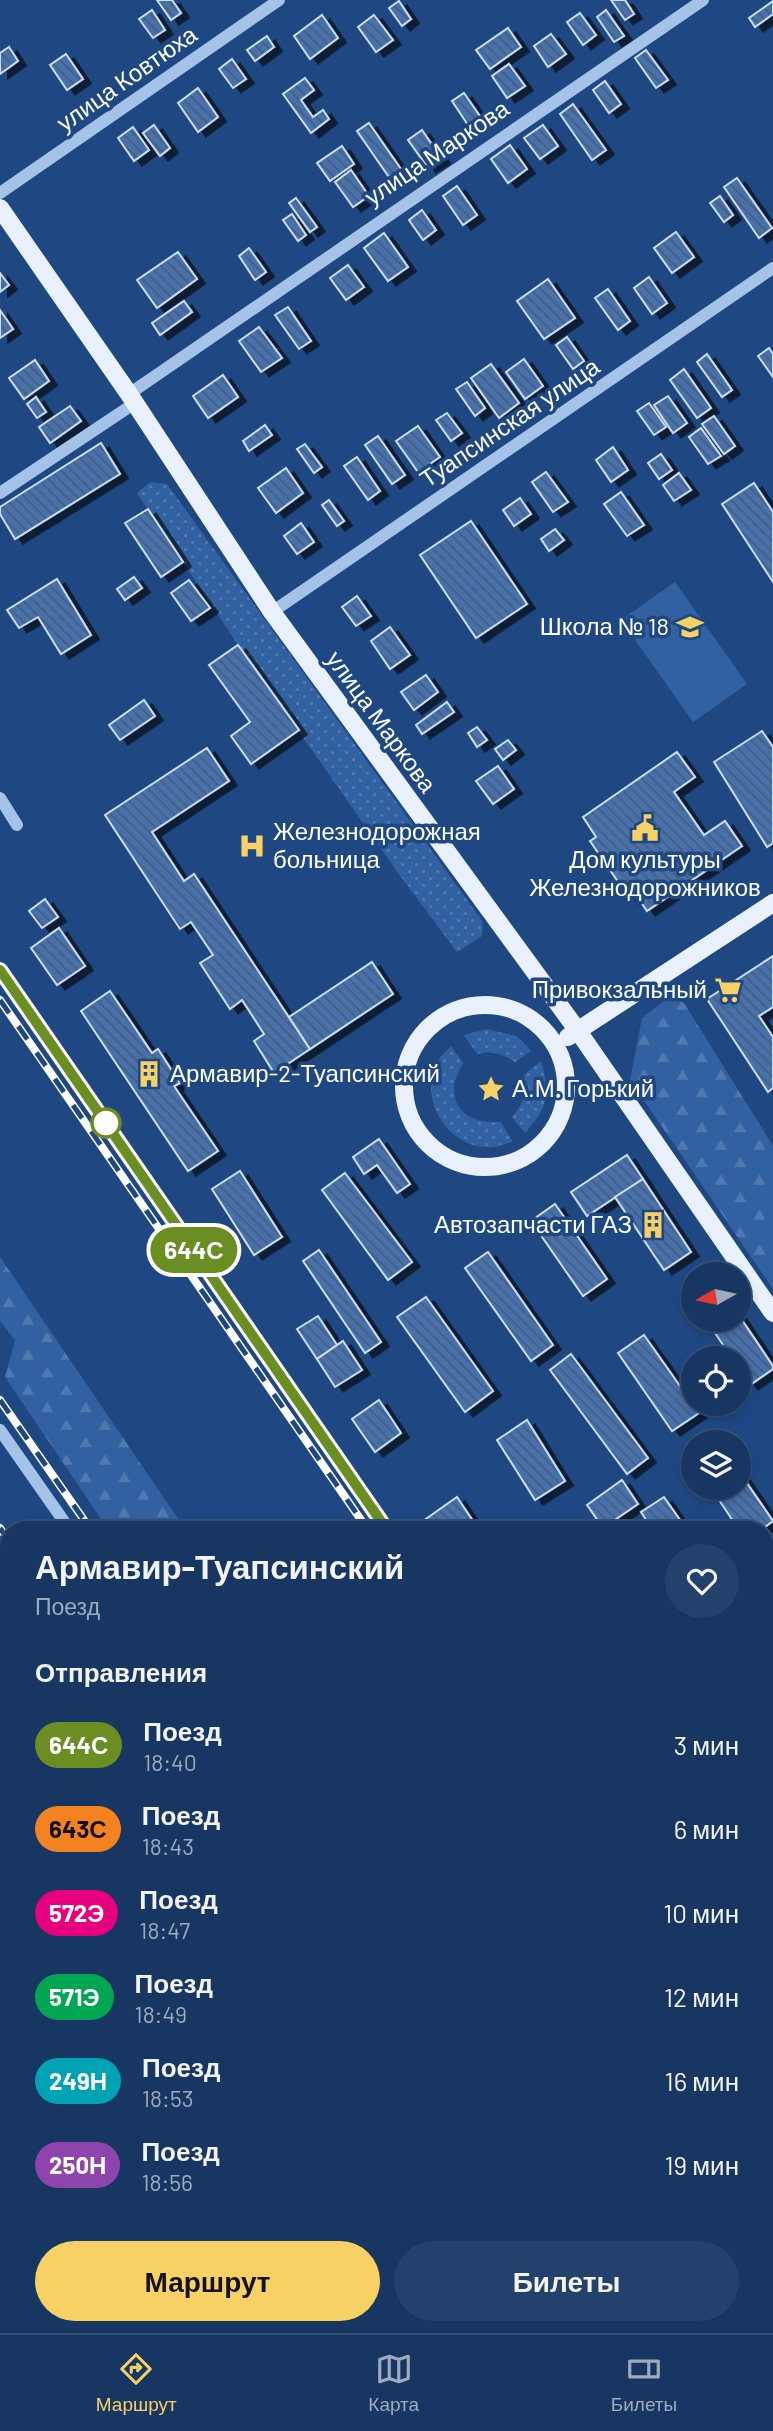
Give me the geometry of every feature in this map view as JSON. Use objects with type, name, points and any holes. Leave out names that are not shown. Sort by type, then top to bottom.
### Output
[{"type":"main road","name":"улица Маркова","points":[[0,208],[132,399],[272,612],[578,1031],[773,1313]]},
{"type":"main road","points":[[555,1045],[773,903]]},
{"type":"main road","points":[[482,1005],[503,1007],[524,1015],[541,1028],[555,1045],[564,1068],[566,1093],[560,1117],[548,1138],[529,1155],[506,1165],[481,1168],[456,1162],[434,1150],[417,1130],[407,1107],[404,1082],[409,1057],[422,1035],[441,1018],[461,1009],[482,1005]]},
{"type":"street","name":"улица Ковтюха","points":[[0,193],[279,0]]},
{"type":"street","name":"улица Маркова","points":[[132,399],[703,0]]},
{"type":"street","name":"Туапсинская улица","points":[[272,612],[773,268]]},
{"type":"street","points":[[0,493],[132,399]]},
{"type":"street","points":[[0,797],[17,825]]},
{"type":"street","points":[[0,1430],[64,1521]]},
{"type":"green space","points":[[150,482],[167,484],[483,922],[482,936],[457,952],[401,877],[238,645],[137,493]]},
{"type":"green space","points":[[675,582],[747,684],[693,722],[621,620]]},
{"type":"green space","points":[[670,996],[684,1003],[773,1146],[773,1289],[630,1080],[642,1018]]},
{"type":"green space","points":[[486,1029],[517,1036],[531,1051],[515,1062],[497,1054],[477,1054],[464,1035]]},
{"type":"green space","points":[[451,1046],[463,1063],[454,1085],[457,1104],[475,1119],[501,1122],[513,1142],[489,1147],[472,1144],[448,1129],[439,1117],[431,1090],[432,1076],[438,1060]]},
{"type":"green space","points":[[541,1061],[546,1083],[545,1100],[539,1116],[525,1133],[512,1117],[524,1097],[524,1075]]},
{"type":"green space","points":[[0,1257],[180,1521],[103,1521],[5,1377],[15,1340],[0,1321]]},
{"type":"building","points":[[157,0],[172,0],[181,13],[171,20]]},
{"type":"building","points":[[611,0],[625,0],[634,14],[625,20]]},
{"type":"building","points":[[399,1],[411,19],[402,26],[389,8]]},
{"type":"building","points":[[773,1],[773,14],[755,27],[749,18]]},
{"type":"building","points":[[152,10],[165,30],[153,38],[139,19]]},
{"type":"building","points":[[606,10],[624,36],[614,42],[597,17]]},
{"type":"building","points":[[580,13],[596,35],[583,45],[567,22]]},
{"type":"building","points":[[322,15],[338,38],[310,59],[294,36]]},
{"type":"building","points":[[374,15],[393,40],[376,52],[358,27]]},
{"type":"building","points":[[508,28],[521,47],[490,69],[476,50]]},
{"type":"building","points":[[551,34],[566,54],[548,67],[534,46]]},
{"type":"building","points":[[267,36],[274,47],[255,61],[247,50]]},
{"type":"building","points":[[9,47],[18,61],[0,74],[0,53]]},
{"type":"building","points":[[646,50],[668,80],[656,88],[635,58]]},
{"type":"building","points":[[66,54],[83,79],[67,90],[50,65]]},
{"type":"building","points":[[232,59],[246,79],[233,88],[219,69]]},
{"type":"building","points":[[509,64],[525,86],[507,98],[492,76]]},
{"type":"building","points":[[305,78],[314,90],[301,100],[313,117],[323,110],[329,119],[311,133],[283,94]]},
{"type":"building","points":[[605,81],[621,104],[609,113],[593,90]]},
{"type":"building","points":[[198,88],[218,117],[198,132],[178,103]]},
{"type":"building","points":[[464,93],[482,119],[470,128],[452,101]]},
{"type":"building","points":[[573,104],[606,150],[592,160],[560,114]]},
{"type":"building","points":[[369,123],[403,172],[391,180],[357,131]]},
{"type":"building","points":[[154,125],[170,148],[160,156],[143,133]]},
{"type":"building","points":[[543,125],[558,146],[540,159],[524,138]]},
{"type":"building","points":[[133,127],[149,150],[134,161],[118,138]]},
{"type":"building","points":[[422,130],[442,159],[428,168],[408,140]]},
{"type":"building","points":[[510,145],[527,169],[508,183],[491,159]]},
{"type":"building","points":[[342,146],[354,164],[330,181],[317,163]]},
{"type":"building","points":[[351,170],[369,196],[353,207],[335,182]]},
{"type":"building","points":[[737,178],[772,228],[759,238],[724,187]]},
{"type":"building","points":[[457,186],[477,215],[463,225],[443,196]]},
{"type":"building","points":[[720,196],[733,215],[724,222],[710,203]]},
{"type":"building","points":[[296,198],[317,227],[310,232],[289,203]]},
{"type":"building","points":[[422,210],[436,230],[423,240],[409,220]]},
{"type":"building","points":[[292,214],[306,235],[298,241],[283,220]]},
{"type":"building","points":[[676,232],[694,257],[672,273],[654,248]]},
{"type":"building","points":[[384,233],[408,267],[388,281],[364,248]]},
{"type":"building","points":[[249,248],[266,272],[255,280],[239,256]]},
{"type":"building","points":[[178,252],[197,279],[157,308],[137,280]]},
{"type":"building","points":[[348,265],[364,287],[346,300],[330,278]]},
{"type":"building","points":[[0,273],[9,285],[0,292]]},
{"type":"building","points":[[649,277],[667,303],[652,314],[634,288]]},
{"type":"building","points":[[548,279],[575,318],[544,339],[517,301]]},
{"type":"building","points":[[608,289],[630,321],[618,330],[595,298]]},
{"type":"building","points":[[184,301],[192,312],[160,335],[152,323]]},
{"type":"building","points":[[288,307],[311,341],[299,349],[275,315]]},
{"type":"building","points":[[0,310],[13,329],[0,338]]},
{"type":"building","points":[[259,327],[282,358],[261,372],[239,341]]},
{"type":"building","points":[[567,337],[584,361],[573,369],[556,345]]},
{"type":"building","points":[[769,348],[773,354],[773,377],[758,356]]},
{"type":"building","points":[[707,354],[732,390],[722,397],[697,362]]},
{"type":"building","points":[[524,359],[543,386],[525,399],[506,372]]},
{"type":"building","points":[[35,360],[49,381],[24,399],[9,378]]},
{"type":"building","points":[[491,364],[519,403],[499,418],[471,378]]},
{"type":"building","points":[[684,369],[711,408],[697,418],[670,380]]},
{"type":"building","points":[[223,375],[238,397],[208,418],[193,396]]},
{"type":"building","points":[[467,382],[485,408],[475,416],[456,389]]},
{"type":"building","points":[[668,396],[687,423],[673,433],[654,405]]},
{"type":"building","points":[[36,397],[46,412],[37,418],[27,404]]},
{"type":"building","points":[[649,403],[666,427],[654,435],[637,411]]},
{"type":"building","points":[[70,406],[81,421],[50,443],[39,427]]},
{"type":"building","points":[[447,413],[462,433],[451,441],[436,420]]},
{"type":"building","points":[[714,416],[735,446],[724,454],[702,424]]},
{"type":"building","points":[[265,425],[272,435],[249,451],[243,441]]},
{"type":"building","points":[[418,426],[440,457],[418,472],[396,441]]},
{"type":"building","points":[[701,428],[721,456],[708,464],[689,437]]},
{"type":"building","points":[[378,436],[405,475],[392,484],[365,445]]},
{"type":"building","points":[[101,443],[120,474],[15,539],[0,514],[0,507]]},
{"type":"building","points":[[305,444],[322,467],[314,473],[297,449]]},
{"type":"building","points":[[613,447],[628,470],[611,482],[596,460]]},
{"type":"building","points":[[661,454],[672,470],[659,479],[648,463]]},
{"type":"building","points":[[357,457],[380,491],[368,500],[344,466]]},
{"type":"building","points":[[286,468],[303,493],[276,513],[258,488]]},
{"type":"building","points":[[546,472],[568,502],[553,512],[532,482]]},
{"type":"building","points":[[679,473],[691,490],[674,501],[663,485]]},
{"type":"building","points":[[754,483],[773,512],[773,582],[722,504]]},
{"type":"building","points":[[621,492],[644,525],[627,536],[604,504]]},
{"type":"building","points":[[520,498],[531,514],[514,526],[503,510]]},
{"type":"building","points":[[329,500],[344,521],[337,526],[322,505]]},
{"type":"building","points":[[148,509],[183,562],[161,577],[125,523]]},
{"type":"building","points":[[471,521],[527,604],[476,638],[420,555]]},
{"type":"building","points":[[301,523],[314,542],[297,554],[284,536]]},
{"type":"building","points":[[555,529],[564,540],[549,551],[541,539]]},
{"type":"building","points":[[134,577],[142,588],[125,600],[117,589]]},
{"type":"building","points":[[57,579],[91,635],[61,654],[38,617],[19,628],[7,610]]},
{"type":"building","points":[[189,580],[210,608],[191,621],[171,593]]},
{"type":"building","points":[[357,596],[371,616],[356,626],[342,607]]},
{"type":"building","points":[[390,627],[410,655],[390,669],[371,641]]},
{"type":"building","points":[[238,645],[299,730],[251,764],[231,736],[250,722],[209,665]]},
{"type":"building","points":[[426,675],[438,692],[414,710],[401,692]]},
{"type":"building","points":[[144,700],[155,716],[120,740],[109,725]]},
{"type":"building","points":[[447,702],[454,712],[422,734],[416,725]]},
{"type":"building","points":[[477,727],[487,740],[477,747],[468,733]]},
{"type":"building","points":[[762,731],[773,747],[773,843],[767,847],[714,762]]},
{"type":"building","points":[[508,740],[516,750],[503,760],[495,749]]},
{"type":"building","points":[[207,748],[229,781],[152,832],[184,881],[194,874],[310,1049],[274,1073],[254,1041],[264,1034],[242,1000],[230,1009],[200,963],[213,955],[191,922],[180,929],[105,815]]},
{"type":"building","name":"Дом культуры Железнодорожников","points":[[677,752],[695,777],[674,792],[704,835],[725,821],[742,846],[647,911],[636,895],[630,899],[590,841],[596,837],[583,817]]},
{"type":"building","points":[[498,766],[514,789],[493,804],[476,781]]},
{"type":"building","points":[[45,899],[58,917],[42,928],[29,911]]},
{"type":"building","points":[[59,928],[85,966],[57,985],[31,948]]},
{"type":"building","points":[[773,956],[773,1007],[759,1016],[773,1037],[773,1088],[768,1092],[707,999]]},
{"type":"building","points":[[372,962],[393,994],[310,1049],[289,1017]]},
{"type":"building","name":"Армавир-2-Туапсинский","points":[[110,991],[152,1053],[158,1049],[180,1083],[174,1086],[218,1151],[188,1171],[81,1011]]},
{"type":"building","points":[[379,1139],[410,1184],[397,1193],[377,1165],[364,1174],[353,1157]]},
{"type":"building","points":[[627,1155],[643,1179],[587,1216],[571,1192]]},
{"type":"building","points":[[240,1171],[282,1237],[254,1255],[212,1189]]},
{"type":"building","points":[[345,1173],[412,1262],[388,1280],[322,1190]]},
{"type":"building","name":"Автозапчасти ГАЗ","points":[[643,1179],[691,1252],[664,1270],[615,1197]]},
{"type":"building","points":[[555,1204],[607,1279],[583,1296],[531,1221]]},
{"type":"building","points":[[319,1250],[381,1342],[365,1353],[303,1261]]},
{"type":"building","points":[[488,1252],[553,1345],[531,1361],[465,1268]]},
{"type":"building","points":[[426,1297],[493,1391],[465,1412],[397,1317]]},
{"type":"building","points":[[318,1316],[337,1345],[317,1359],[297,1329]]},
{"type":"building","points":[[714,1332],[750,1332],[773,1369],[751,1384],[751,1346],[724,1346]]},
{"type":"building","points":[[644,1335],[681,1387],[681,1416],[694,1416],[672,1431],[618,1353]]},
{"type":"building","points":[[343,1341],[362,1370],[335,1387],[317,1359]]},
{"type":"building","points":[[571,1354],[648,1458],[627,1474],[550,1370]]},
{"type":"building","points":[[379,1400],[401,1433],[375,1452],[352,1419]]},
{"type":"building","points":[[527,1420],[565,1481],[535,1500],[497,1440]]},
{"type":"building","points":[[622,1480],[638,1504],[613,1521],[598,1521],[587,1505]]},
{"type":"building","points":[[751,1489],[773,1521],[733,1521],[719,1500],[751,1500]]},
{"type":"building","points":[[457,1497],[473,1521],[423,1521]]},
{"type":"building","points":[[664,1497],[681,1521],[647,1521],[641,1512]]},
{"type":"railway","points":[[0,971],[381,1521]]},
{"type":"railway","points":[[0,1000],[362,1521]]},
{"type":"railway","points":[[0,1400],[85,1521]]},
{"type":"train","name":"644С","points":[[0,970],[381,1521]]},
{"type":"place","name":"Школа № 18","points":[[690,627]]},
{"type":"place","name":"Дом культуры Железнодорожников","points":[[645,828]]},
{"type":"place","name":"Железнодорожная больница","points":[[252,846]]},
{"type":"place","name":"Привокзальный","points":[[728,990]]},
{"type":"place","name":"Армавир-2-Туапсинский","points":[[149,1074]]},
{"type":"place","name":"А.М. Горький","points":[[491,1089]]},
{"type":"place","name":"Автозапчасти ГАЗ","points":[[653,1225]]}]
